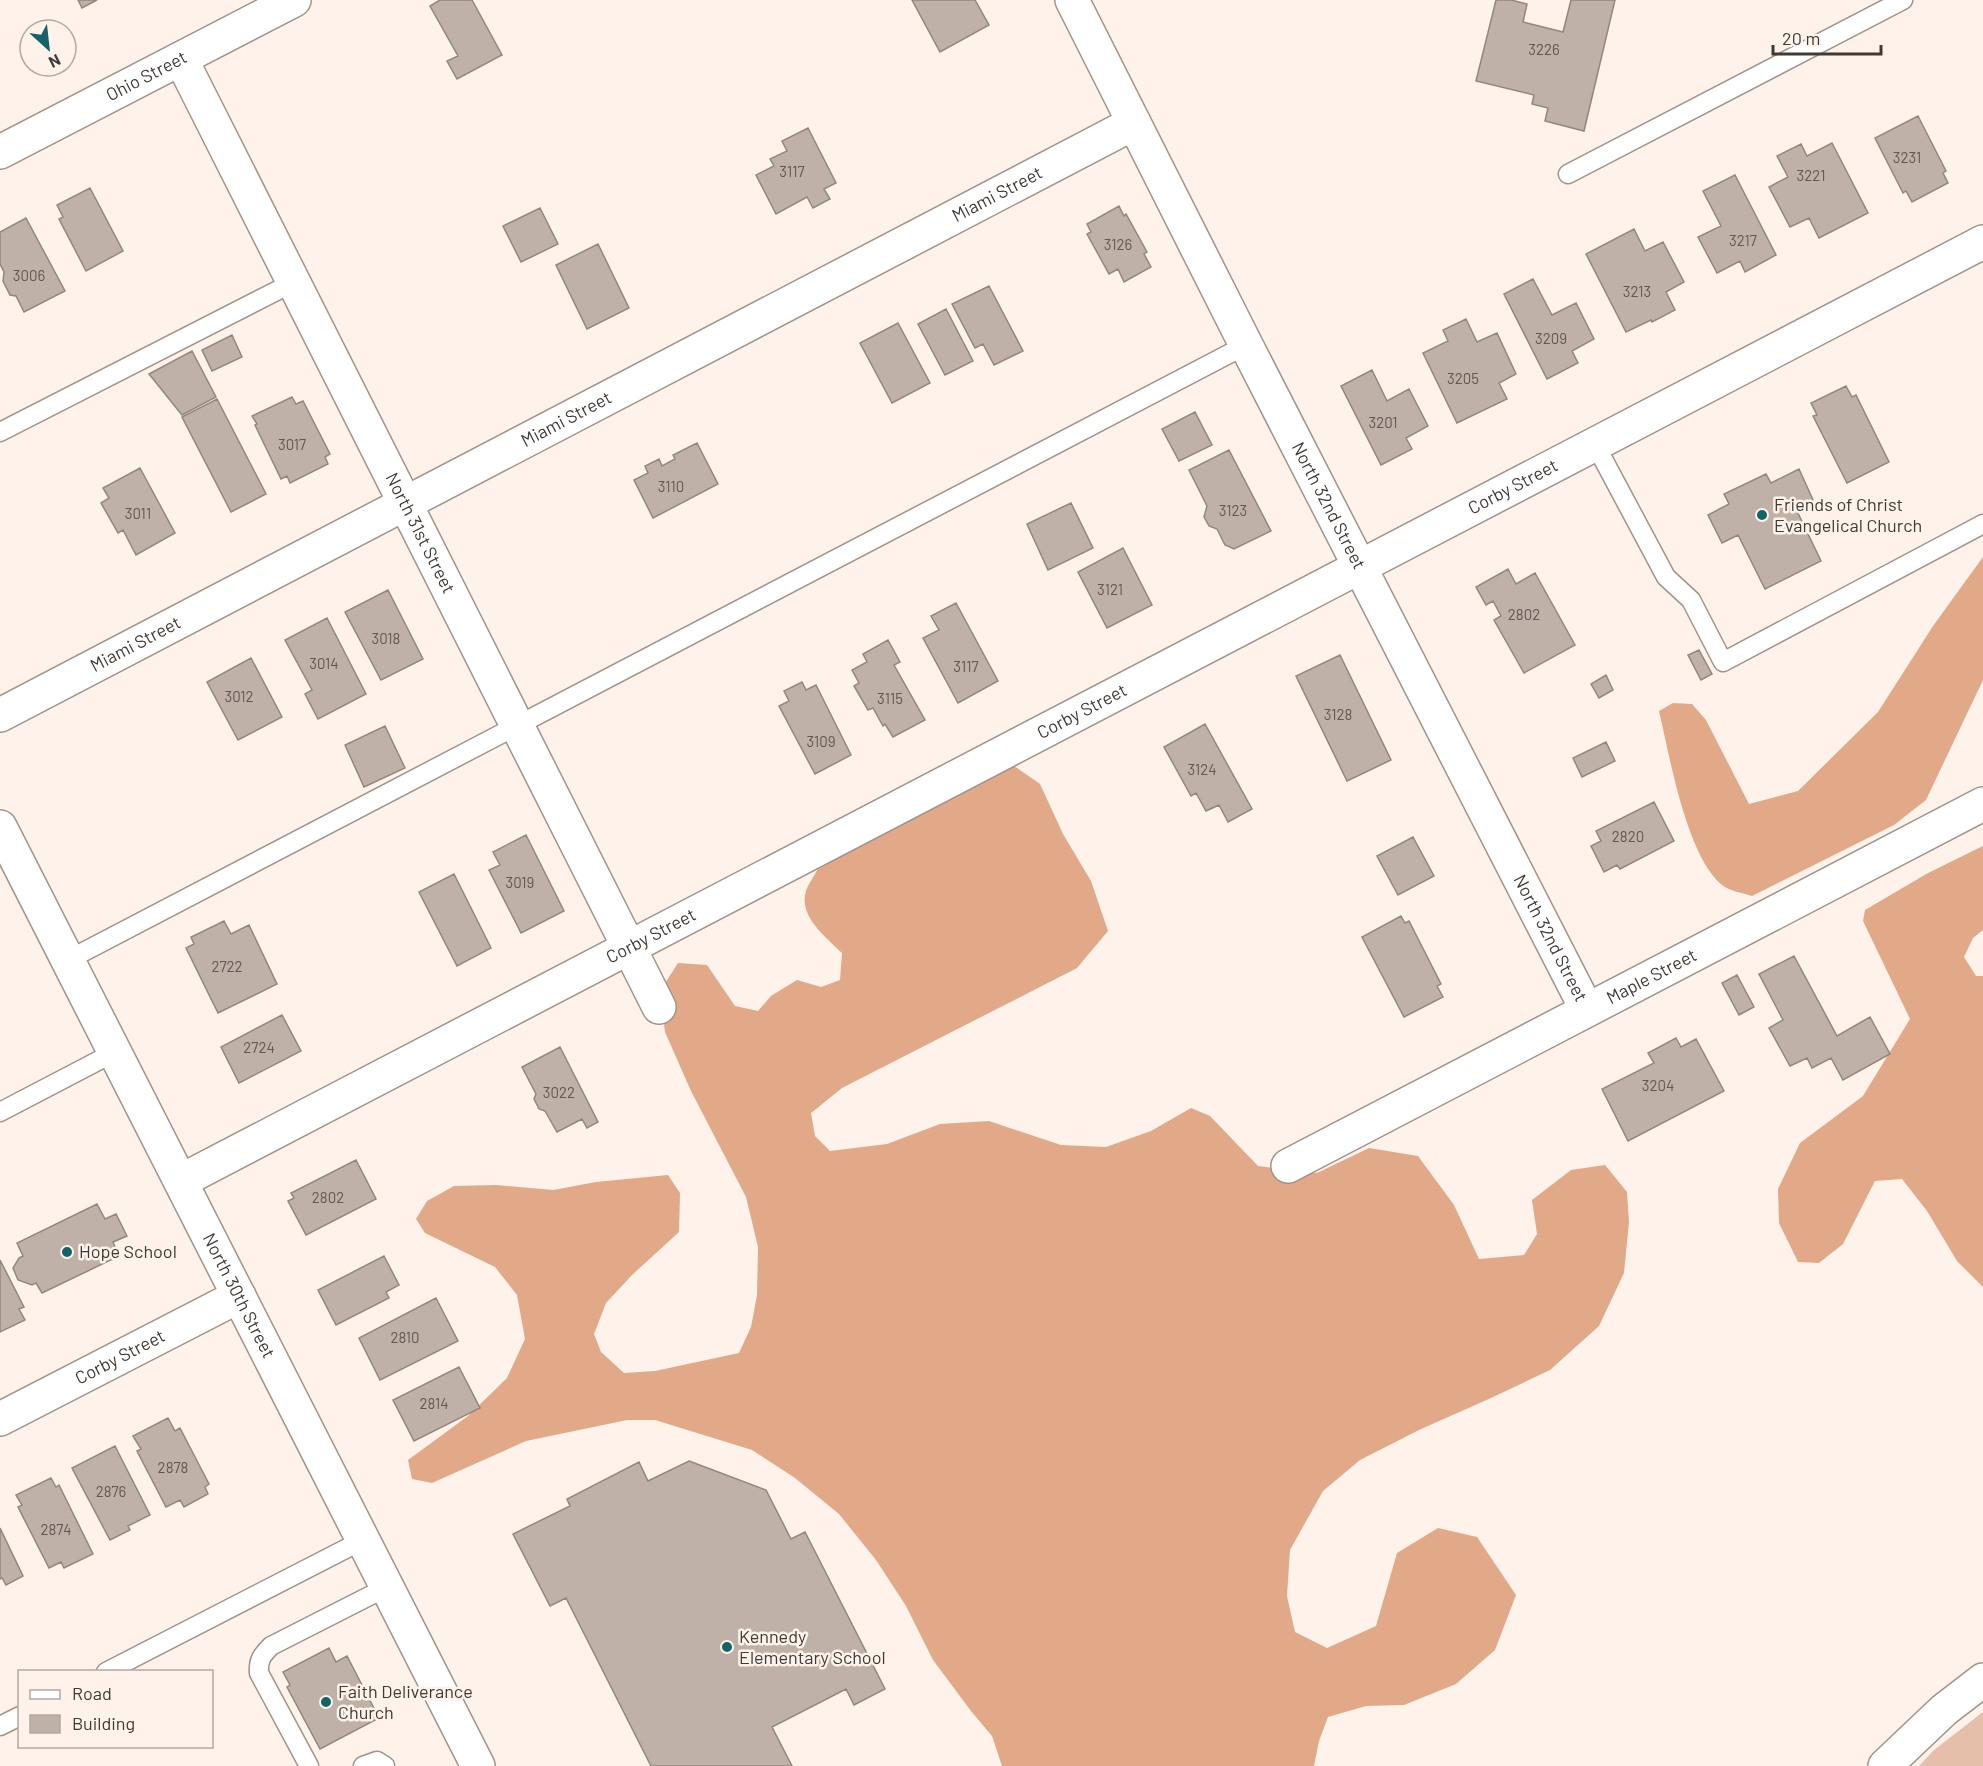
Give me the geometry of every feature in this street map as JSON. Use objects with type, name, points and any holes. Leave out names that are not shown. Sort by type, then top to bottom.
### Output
[{"type":"street","name":"Ohio Street","points":[[0,152],[294,0]]},
{"type":"street","name":"North 32nd Street","points":[[1072,0],[1587,1010]]},
{"type":"street","name":"North 31st Street","points":[[180,59],[659,1007]]},
{"type":"street","name":"Miami Street","points":[[0,715],[1134,123]]},
{"type":"street","name":"Corby Street","points":[[180,1182],[1983,242]]},
{"type":"street","name":"Maple Street","points":[[1288,1166],[1983,804]]},
{"type":"street","name":"North 30th Street","points":[[0,827],[387,1587],[471,1764]]},
{"type":"street","name":"Corby Street","points":[[0,1419],[239,1296]]},
{"type":"street","points":[[1885,1766],[1944,1710],[1983,1680]]},
{"type":"lane","points":[[1568,174],[1903,0]]},
{"type":"lane","points":[[0,432],[294,282]]},
{"type":"lane","points":[[68,960],[1246,345]]},
{"type":"lane","points":[[1595,444],[1666,577],[1691,600],[1723,662],[1983,524]]},
{"type":"lane","points":[[0,1112],[115,1052]]},
{"type":"lane","points":[[108,1670],[363,1540]]},
{"type":"lane","points":[[309,1766],[259,1673],[262,1654],[271,1646],[387,1587]]},
{"type":"lane","points":[[0,1726],[18,1717]]},
{"type":"lane","points":[[363,1766],[377,1761],[385,1766]]},
{"type":"shaded area","points":[[1983,557],[1983,680],[1926,800],[1894,825],[1752,896],[1722,885],[1709,871],[1689,829],[1674,778],[1659,711],[1673,703],[1692,704],[1706,720],[1749,804],[1798,791],[1878,712],[1933,626]]},
{"type":"shaded area","points":[[1007,761],[1040,784],[1063,834],[1091,881],[1108,931],[1077,968],[842,1088],[811,1113],[815,1136],[830,1151],[887,1144],[940,1124],[989,1121],[1061,1145],[1106,1147],[1151,1131],[1191,1108],[1210,1116],[1258,1166],[1317,1173],[1369,1148],[1418,1156],[1454,1205],[1479,1259],[1524,1255],[1537,1234],[1532,1200],[1571,1170],[1605,1165],[1627,1192],[1629,1222],[1624,1273],[1599,1326],[1550,1370],[1419,1430],[1360,1460],[1323,1491],[1290,1550],[1287,1596],[1295,1632],[1327,1648],[1376,1626],[1397,1553],[1438,1528],[1477,1537],[1516,1595],[1495,1650],[1456,1684],[1404,1705],[1366,1706],[1328,1717],[1319,1741],[1314,1766],[1002,1766],[992,1736],[933,1660],[906,1606],[876,1560],[839,1514],[795,1478],[752,1450],[655,1420],[627,1420],[526,1441],[432,1483],[412,1479],[408,1460],[468,1416],[507,1378],[525,1339],[517,1295],[495,1267],[425,1233],[416,1219],[427,1201],[454,1186],[496,1185],[553,1190],[596,1182],[668,1175],[680,1193],[679,1232],[632,1275],[606,1303],[594,1334],[601,1352],[624,1373],[655,1371],[739,1353],[751,1327],[757,1295],[758,1247],[746,1197],[691,1091],[665,1032],[660,991],[678,963],[707,965],[735,1006],[758,1011],[771,996],[797,980],[821,987],[840,980],[842,953],[821,933],[806,909],[806,891],[817,870]]},
{"type":"shaded area","points":[[1983,846],[1983,930],[1973,938],[1964,957],[1976,976],[1983,976],[1983,1287],[1957,1261],[1927,1211],[1902,1179],[1875,1181],[1843,1244],[1819,1263],[1798,1262],[1779,1223],[1778,1189],[1800,1143],[1863,1096],[1910,1019],[1863,921],[1865,910],[1928,873]]},
{"type":"shaded area","points":[[1983,1712],[1983,1766],[1919,1766],[1934,1750]]},
{"type":"building","points":[[78,0],[97,0],[82,8]]},
{"type":"building","points":[[440,0],[472,0],[502,55],[457,79],[447,61],[458,56],[430,6]]},
{"type":"building","points":[[912,0],[975,0],[989,25],[940,52]]},
{"type":"building","points":[[1496,0],[1511,0],[1527,4],[1523,22],[1563,32],[1571,0],[1615,0],[1584,131],[1545,121],[1548,108],[1532,104],[1534,95],[1476,81]]},
{"type":"building","points":[[1918,116],[1946,171],[1943,173],[1948,183],[1912,202],[1906,191],[1903,193],[1875,138]]},
{"type":"building","points":[[808,128],[836,183],[824,189],[830,199],[813,208],[807,197],[776,214],[756,175],[774,166],[770,159],[787,151],[782,141]]},
{"type":"building","points":[[1832,143],[1868,213],[1819,238],[1809,218],[1790,227],[1769,187],[1788,177],[1777,156],[1801,144],[1807,156]]},
{"type":"building","points":[[1735,175],[1776,255],[1745,272],[1740,261],[1717,273],[1698,237],[1721,226],[1703,191]]},
{"type":"building","points":[[90,188],[123,251],[86,271],[59,219],[63,217],[57,205]]},
{"type":"building","points":[[1119,206],[1124,216],[1126,214],[1147,252],[1144,254],[1151,267],[1124,282],[1118,269],[1109,274],[1087,234],[1091,232],[1087,224]]},
{"type":"building","points":[[540,208],[558,244],[521,262],[503,226]]},
{"type":"building","points":[[26,218],[65,291],[24,312],[16,296],[10,295],[3,281],[4,272],[0,264],[0,232]]},
{"type":"building","points":[[1634,229],[1645,251],[1663,242],[1684,282],[1666,292],[1675,310],[1626,332],[1586,254]]},
{"type":"building","points":[[598,244],[629,308],[587,329],[556,265]]},
{"type":"building","points":[[1533,279],[1552,315],[1576,303],[1594,339],[1572,351],[1578,363],[1547,379],[1504,294]]},
{"type":"building","points":[[989,286],[1023,351],[994,365],[983,344],[975,348],[952,304]]},
{"type":"building","points":[[946,309],[973,361],[945,375],[918,324]]},
{"type":"building","points":[[1466,319],[1477,342],[1497,333],[1516,374],[1499,383],[1507,399],[1457,423],[1423,353],[1448,341],[1443,330]]},
{"type":"building","points":[[898,323],[930,383],[892,403],[860,343]]},
{"type":"building","points":[[232,335],[242,357],[212,371],[202,350]]},
{"type":"building","points":[[192,351],[216,397],[182,415],[149,374]]},
{"type":"building","points":[[1372,370],[1387,401],[1409,389],[1428,426],[1406,438],[1412,449],[1381,465],[1341,386]]},
{"type":"building","points":[[1846,386],[1852,397],[1856,395],[1889,462],[1847,483],[1813,416],[1817,415],[1811,403]]},
{"type":"building","points":[[292,397],[296,404],[303,401],[330,454],[325,457],[328,464],[290,483],[287,476],[281,479],[252,416]]},
{"type":"building","points":[[217,399],[266,494],[231,512],[182,417]]},
{"type":"building","points":[[1195,412],[1212,445],[1179,461],[1162,429]]},
{"type":"building","points":[[697,443],[718,484],[653,518],[634,480],[648,473],[645,466],[659,459],[662,466],[675,459],[673,455]]},
{"type":"building","points":[[1229,450],[1271,531],[1234,549],[1225,545],[1217,529],[1209,526],[1204,517],[1207,506],[1189,470]]},
{"type":"building","points":[[140,468],[175,533],[136,555],[123,530],[118,533],[101,503],[109,498],[103,488]]},
{"type":"building","points":[[1799,469],[1813,500],[1796,509],[1821,561],[1765,589],[1738,535],[1722,543],[1708,515],[1729,504],[1724,494],[1766,474],[1771,483]]},
{"type":"building","points":[[1071,503],[1093,548],[1048,570],[1027,524]]},
{"type":"building","points":[[1123,548],[1152,605],[1107,628],[1078,572]]},
{"type":"building","points":[[1508,569],[1516,584],[1535,573],[1575,645],[1524,673],[1494,620],[1501,616],[1493,601],[1486,605],[1476,587]]},
{"type":"building","points":[[388,590],[423,659],[381,680],[345,612]]},
{"type":"building","points":[[956,603],[998,681],[958,703],[923,638],[939,630],[931,616]]},
{"type":"building","points":[[327,618],[366,694],[318,719],[305,694],[312,690],[285,640]]},
{"type":"building","points":[[888,640],[900,662],[894,665],[925,720],[893,737],[885,724],[883,726],[873,708],[868,710],[854,686],[859,683],[852,670],[867,662],[863,654]]},
{"type":"building","points":[[1699,650],[1712,674],[1701,680],[1688,655]]},
{"type":"building","points":[[1340,655],[1391,760],[1347,781],[1296,676]]},
{"type":"building","points":[[251,658],[282,717],[238,740],[207,682]]},
{"type":"building","points":[[1606,675],[1613,690],[1599,698],[1591,684]]},
{"type":"building","points":[[802,682],[806,690],[816,685],[851,755],[815,774],[779,706],[789,701],[784,691]]},
{"type":"building","points":[[1205,724],[1252,809],[1228,822],[1219,805],[1206,811],[1196,793],[1191,796],[1164,747]]},
{"type":"building","points":[[385,726],[405,768],[364,787],[345,745]]},
{"type":"building","points":[[1606,742],[1615,761],[1582,777],[1573,758]]},
{"type":"building","points":[[1654,802],[1674,841],[1620,869],[1617,865],[1604,872],[1591,846],[1601,841],[1596,831]]},
{"type":"building","points":[[526,835],[564,911],[521,933],[489,870],[500,865],[493,852]]},
{"type":"building","points":[[1413,837],[1434,876],[1398,895],[1377,856]]},
{"type":"building","points":[[454,874],[491,948],[457,966],[419,892]]},
{"type":"building","points":[[1401,916],[1405,923],[1409,921],[1441,984],[1437,986],[1443,997],[1404,1017],[1362,937]]},
{"type":"building","points":[[224,921],[231,934],[249,925],[277,984],[218,1013],[186,948],[194,944],[191,937]]},
{"type":"building","points":[[1794,956],[1837,1036],[1870,1017],[1890,1054],[1843,1080],[1831,1058],[1812,1068],[1807,1058],[1790,1066],[1769,1028],[1783,1020],[1759,974]]},
{"type":"building","points":[[1737,975],[1754,1007],[1739,1015],[1722,983]]},
{"type":"building","points":[[282,1015],[301,1051],[239,1083],[221,1047]]},
{"type":"building","points":[[1676,1038],[1681,1047],[1696,1039],[1724,1091],[1628,1141],[1602,1089],[1654,1063],[1648,1053]]},
{"type":"building","points":[[560,1047],[598,1122],[587,1128],[582,1119],[557,1132],[545,1111],[539,1109],[534,1099],[536,1094],[522,1067]]},
{"type":"building","points":[[356,1160],[376,1199],[306,1235],[288,1201],[294,1198],[291,1193]]},
{"type":"building","points":[[97,1204],[105,1219],[116,1214],[127,1236],[113,1242],[119,1256],[42,1293],[36,1283],[32,1285],[18,1280],[13,1268],[23,1256],[17,1243]]},
{"type":"building","points":[[384,1256],[399,1285],[386,1292],[389,1298],[336,1325],[318,1290]]},
{"type":"building","points":[[0,1260],[24,1307],[19,1309],[25,1320],[0,1332]]},
{"type":"building","points":[[436,1298],[458,1341],[380,1380],[359,1338]]},
{"type":"building","points":[[459,1367],[480,1408],[414,1441],[393,1400]]},
{"type":"building","points":[[168,1418],[175,1431],[180,1428],[209,1484],[205,1487],[208,1494],[184,1507],[180,1500],[166,1507],[137,1451],[141,1449],[133,1436]]},
{"type":"building","points":[[115,1446],[150,1515],[128,1526],[130,1530],[110,1540],[72,1468]]},
{"type":"building","name":"Kennedy Elementary School","points":[[689,1461],[766,1490],[791,1539],[805,1532],[885,1689],[854,1705],[846,1689],[772,1727],[792,1766],[651,1766],[566,1598],[550,1606],[513,1534],[570,1506],[567,1499],[639,1462],[648,1481]]},
{"type":"building","points":[[51,1478],[56,1487],[59,1485],[93,1554],[64,1568],[61,1562],[49,1568],[18,1507],[22,1505],[16,1495]]},
{"type":"building","points":[[0,1528],[23,1576],[6,1585],[2,1578],[0,1579]]},
{"type":"building","points":[[329,1648],[336,1662],[347,1656],[379,1718],[320,1749],[287,1687],[290,1685],[283,1672]]},
{"type":"place","name":"Friends of Christ Evangelical Church","points":[[1762,515]]},
{"type":"place","name":"Hope School","points":[[67,1252]]},
{"type":"place","name":"Kennedy Elementary School","points":[[727,1647]]},
{"type":"place","name":"Faith Deliverance Church","points":[[326,1702]]}]
